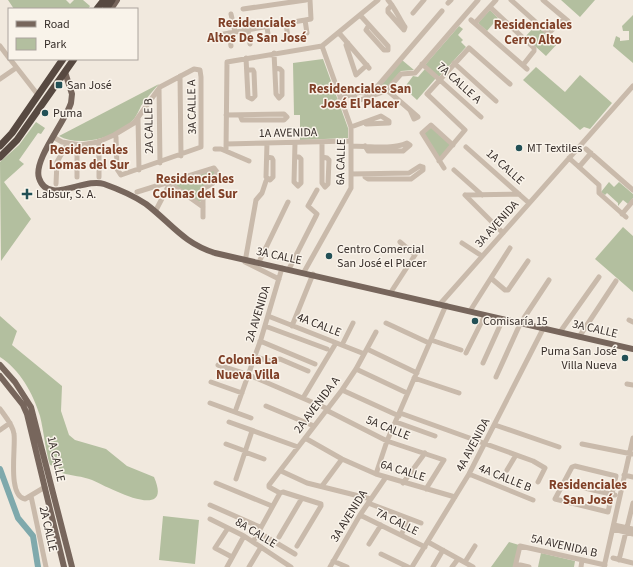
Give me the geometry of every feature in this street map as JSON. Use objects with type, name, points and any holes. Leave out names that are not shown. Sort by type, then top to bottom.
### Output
[{"type":"highway","points":[[0,146],[12,133],[62,60]]},
{"type":"highway","points":[[0,157],[17,140],[73,60]]},
{"type":"main road","name":"3A CALLE","points":[[64,72],[72,95],[71,105],[53,137],[38,169],[39,179],[46,188],[59,191],[85,183],[100,183],[138,200],[155,212],[193,244],[215,253],[391,292],[520,324],[543,329],[562,330],[579,337],[632,348]]},
{"type":"main road","points":[[55,86],[63,86],[70,89]]},
{"type":"main road","name":"1A CALLE","points":[[0,365],[15,382],[31,407],[72,567]]},
{"type":"main road","name":"1A CALLE","points":[[0,376],[26,409],[64,567]]},
{"type":"street","points":[[243,9],[306,0]]},
{"type":"street","points":[[307,32],[311,8],[310,0]]},
{"type":"street","points":[[226,151],[226,62],[322,46],[378,0]]},
{"type":"street","points":[[388,0],[392,5]]},
{"type":"street","points":[[413,13],[424,0]]},
{"type":"street","points":[[353,94],[357,101],[387,90],[401,74],[415,73],[478,0]]},
{"type":"street","points":[[490,7],[534,49],[525,67],[473,22],[496,0]]},
{"type":"street","points":[[511,0],[548,33],[566,20],[544,0]]},
{"type":"street","points":[[372,95],[442,12]]},
{"type":"street","points":[[231,14],[235,32]]},
{"type":"street","points":[[360,15],[388,46],[388,50],[384,50],[366,30],[368,25]]},
{"type":"street","points":[[218,35],[308,20]]},
{"type":"street","points":[[286,24],[288,37]]},
{"type":"street","points":[[267,27],[269,41]]},
{"type":"street","points":[[248,30],[250,44]]},
{"type":"street","points":[[229,33],[231,46]]},
{"type":"street","points":[[339,33],[348,43],[368,66],[356,75],[346,45],[348,43]]},
{"type":"street","points":[[0,46],[8,56]]},
{"type":"street","name":"6A CALLE","points":[[304,272],[350,192],[351,127],[322,46]]},
{"type":"street","points":[[439,160],[465,129],[427,95],[454,63],[469,48],[510,84]]},
{"type":"street","points":[[274,53],[276,95],[279,98],[282,95],[282,71],[275,68]]},
{"type":"street","points":[[246,58],[248,70],[248,97],[252,99],[255,96],[254,72],[252,70],[248,70]]},
{"type":"street","points":[[11,60],[38,95]]},
{"type":"street","points":[[454,63],[496,101]]},
{"type":"street","name":"7A CALLE A","points":[[422,64],[481,117]]},
{"type":"street","points":[[0,79],[16,68]]},
{"type":"street","name":"3A CALLE A","points":[[180,76],[194,69],[198,69],[201,77],[202,146],[181,156]]},
{"type":"street","points":[[53,137],[67,144],[77,145],[99,141],[131,126],[159,88],[180,76],[181,156],[124,175],[119,174],[117,167],[116,137]]},
{"type":"street","name":"3A AVENIDA","points":[[376,474],[387,441],[430,342],[443,305],[482,256],[633,86]]},
{"type":"street","name":"2A CALLE B","points":[[159,88],[160,163]]},
{"type":"street","points":[[387,90],[410,110]]},
{"type":"street","points":[[628,91],[633,95]]},
{"type":"street","points":[[340,98],[360,92],[372,95]]},
{"type":"street","points":[[226,115],[285,114],[287,117],[284,120],[242,120],[240,115]]},
{"type":"street","points":[[351,127],[381,116],[389,122],[359,125]]},
{"type":"street","points":[[138,118],[139,170]]},
{"type":"street","points":[[444,168],[423,132],[431,125],[453,145]]},
{"type":"street","points":[[131,126],[135,126],[138,130]]},
{"type":"street","points":[[99,141],[99,177]]},
{"type":"street","points":[[322,142],[322,158],[322,184],[325,187],[328,184],[329,160],[327,158],[322,158]]},
{"type":"street","name":"1A AVENIDA","points":[[226,144],[322,142],[365,146],[401,146],[407,143],[410,145],[402,151],[368,152],[365,146]]},
{"type":"street","points":[[295,143],[295,156],[295,184],[298,186],[301,183],[301,160],[300,157],[295,156]]},
{"type":"street","points":[[56,184],[57,162],[67,144]]},
{"type":"street","points":[[267,144],[267,158]]},
{"type":"street","points":[[77,145],[77,177]]},
{"type":"street","name":"1A CALLE","points":[[466,147],[529,203]]},
{"type":"street","points":[[215,149],[226,151],[249,161]]},
{"type":"street","points":[[586,149],[633,190]]},
{"type":"street","points":[[579,167],[590,153]]},
{"type":"street","points":[[569,158],[599,185],[598,193],[624,215],[633,202]]},
{"type":"street","points":[[351,174],[409,173],[420,166],[423,168],[411,179],[368,179],[365,177],[365,174]]},
{"type":"street","points":[[137,192],[210,168],[215,168],[217,172],[213,184],[203,189],[203,217]]},
{"type":"street","points":[[454,170],[482,196]]},
{"type":"street","points":[[266,181],[262,193],[256,200],[245,259],[246,264],[279,279]]},
{"type":"street","points":[[155,212],[169,182]]},
{"type":"street","points":[[169,182],[203,207]]},
{"type":"street","name":"2A AVENIDA","points":[[235,412],[255,357],[279,279],[317,214],[308,206],[317,190]]},
{"type":"street","points":[[503,233],[465,195],[482,196],[519,194]]},
{"type":"street","points":[[196,202],[203,201]]},
{"type":"street","points":[[259,262],[288,202]]},
{"type":"street","points":[[391,292],[415,255],[400,242]]},
{"type":"street","points":[[462,243],[482,256]]},
{"type":"street","points":[[470,311],[492,279],[510,248]]},
{"type":"street","points":[[492,279],[505,290],[508,290],[528,260]]},
{"type":"street","points":[[292,326],[312,274]]},
{"type":"street","points":[[562,330],[599,277]]},
{"type":"street","points":[[496,377],[520,324],[549,280]]},
{"type":"street","points":[[579,337],[616,281]]},
{"type":"street","points":[[386,323],[430,342],[464,351],[485,315]]},
{"type":"street","name":"4A CALLE","points":[[268,316],[362,353]]},
{"type":"street","points":[[483,363],[503,319]]},
{"type":"street","points":[[342,345],[352,323]]},
{"type":"street","points":[[265,326],[327,349]]},
{"type":"street","name":"4A AVENIDA","points":[[412,567],[486,444],[543,329]]},
{"type":"street","name":"2A AVENIDA A","points":[[280,493],[269,487],[269,485],[342,390],[356,369],[376,332]]},
{"type":"street","points":[[260,341],[315,364]]},
{"type":"street","points":[[302,398],[336,343]]},
{"type":"street","points":[[367,349],[416,376],[459,393]]},
{"type":"street","points":[[255,357],[270,361],[280,360],[308,371]]},
{"type":"street","name":"5A CALLE","points":[[218,365],[249,375],[327,409],[387,441],[444,460],[426,489]]},
{"type":"street","points":[[356,369],[408,394]]},
{"type":"street","points":[[211,382],[242,393]]},
{"type":"street","points":[[627,384],[633,385]]},
{"type":"street","name":"4A CALLE B","points":[[342,390],[399,414],[533,461],[545,469],[538,482]]},
{"type":"street","points":[[210,403],[251,418]]},
{"type":"street","points":[[266,406],[314,426]]},
{"type":"street","name":"2A CALLE","points":[[0,409],[10,423],[14,433],[14,470],[16,490],[22,498],[31,496],[46,567]]},
{"type":"street","points":[[230,422],[298,447]]},
{"type":"street","points":[[396,422],[435,436]]},
{"type":"street","points":[[0,430],[10,423]]},
{"type":"street","points":[[496,425],[559,447]]},
{"type":"street","points":[[236,479],[252,430]]},
{"type":"street","name":"6A CALLE","points":[[305,438],[342,459],[376,474],[455,497]]},
{"type":"street","points":[[605,566],[624,475],[631,454],[633,438]]},
{"type":"street","points":[[226,444],[264,459]]},
{"type":"street","points":[[582,444],[631,454]]},
{"type":"street","points":[[403,483],[425,453]]},
{"type":"street","points":[[507,470],[516,455]]},
{"type":"street","points":[[322,486],[342,459]]},
{"type":"street","points":[[572,467],[616,476],[613,494],[610,511],[606,512],[556,501],[555,496],[572,467]]},
{"type":"street","points":[[281,471],[307,483],[322,486],[370,501],[421,523]]},
{"type":"street","name":"4A CALLE B","points":[[469,474],[533,500]]},
{"type":"street","points":[[624,475],[633,477]]},
{"type":"street","name":"3A AVENIDA","points":[[330,567],[360,515],[386,477]]},
{"type":"street","points":[[216,483],[272,506]]},
{"type":"street","points":[[563,483],[620,496]]},
{"type":"street","points":[[31,496],[45,488]]},
{"type":"street","points":[[253,542],[272,506],[280,493],[283,492],[319,503],[322,506],[297,546]]},
{"type":"street","points":[[279,537],[302,498]]},
{"type":"street","points":[[619,560],[633,503]]},
{"type":"street","points":[[210,505],[259,529],[295,554]]},
{"type":"street","name":"7A CALLE","points":[[360,515],[401,535],[443,550],[473,567]]},
{"type":"street","name":"8A CALLE","points":[[210,519],[244,536],[284,565],[291,567]]},
{"type":"street","points":[[401,535],[409,519]]},
{"type":"street","points":[[369,544],[381,525]]},
{"type":"street","points":[[613,527],[626,530],[633,534]]},
{"type":"street","points":[[228,528],[215,548],[232,557]]},
{"type":"street","points":[[626,530],[633,529]]},
{"type":"street","points":[[227,567],[244,536]]},
{"type":"street","points":[[465,562],[475,546]]},
{"type":"street","points":[[249,567],[261,547]]},
{"type":"street","name":"5A AVENIDA B","points":[[515,565],[519,547],[605,566]]},
{"type":"street","points":[[433,567],[443,550]]},
{"type":"street","points":[[381,554],[408,567]]},
{"type":"street","points":[[452,567],[458,558]]},
{"type":"street","points":[[613,558],[633,564]]},
{"type":"street","points":[[581,567],[582,560]]},
{"type":"street","points":[[333,561],[347,567]]},
{"type":"street","points":[[515,565],[529,567]]},
{"type":"green space","points":[[8,0],[66,0],[70,4],[74,0],[83,0],[90,6],[89,8],[13,8]]},
{"type":"green space","points":[[561,0],[595,0],[580,17]]},
{"type":"green space","points":[[490,10],[498,18],[487,31],[478,23]]},
{"type":"green space","points":[[633,15],[633,63],[613,46],[616,36],[620,38],[620,41],[629,40],[629,31],[623,31],[622,26]]},
{"type":"green space","points":[[536,25],[557,44],[546,56],[525,37]]},
{"type":"green space","points":[[459,26],[463,29],[458,35],[463,40],[461,42],[466,47],[439,77],[425,65]]},
{"type":"green space","points":[[323,59],[348,128],[348,138],[300,140],[300,115],[294,115],[293,63]]},
{"type":"green space","points":[[402,60],[414,70],[401,71],[385,90],[374,94]]},
{"type":"green space","points":[[536,67],[565,92],[580,75],[612,103],[590,129],[584,127],[580,130],[523,80]]},
{"type":"green space","points":[[425,69],[436,78],[417,100],[404,88],[413,76],[418,77]]},
{"type":"green space","points":[[159,84],[147,97],[134,119],[119,131],[99,139],[88,141],[77,141],[59,136]]},
{"type":"green space","points":[[36,122],[45,128],[41,134],[38,133],[19,160],[24,164],[4,182],[31,219],[1,261],[0,162],[19,145]]},
{"type":"green space","points":[[430,125],[453,145],[439,161],[423,132]]},
{"type":"green space","points":[[211,169],[216,172],[211,183],[204,186],[202,201],[198,202],[173,183]]},
{"type":"green space","points":[[609,182],[614,187],[619,182],[633,194],[633,198],[628,204],[623,200],[618,206],[618,203],[607,193],[605,195],[601,192]]},
{"type":"green space","points":[[623,227],[633,236],[633,292],[595,259]]},
{"type":"green space","points":[[0,316],[17,331],[12,345],[62,386],[61,411],[69,435],[75,440],[106,449],[127,466],[154,477],[158,491],[155,498],[147,500],[122,494],[92,480],[62,473],[58,467],[50,465],[40,416],[34,399],[20,375],[0,357]]},
{"type":"green space","points":[[163,516],[199,520],[195,564],[159,560]]},
{"type":"green space","points":[[509,542],[519,545],[514,567],[491,567]]},
{"type":"green space","points":[[541,553],[575,561],[574,567],[538,567]]},
{"type":"waterway","points":[[0,469],[18,518],[33,536],[38,567]]},
{"type":"place","name":"San José","points":[[59,85]]},
{"type":"place","name":"Puma","points":[[45,113]]},
{"type":"place","name":"MT Textiles","points":[[519,148]]},
{"type":"place","name":"Labsur, S. A.","points":[[27,194]]},
{"type":"place","name":"Centro Comercial San José el Placer","points":[[329,256]]},
{"type":"place","name":"Comisaría 15","points":[[475,321]]},
{"type":"place","name":"Puma San José Villa Nueva","points":[[625,358]]},
{"type":"district","name":"Residenciales Altos De San José","points":[[257,30]]},
{"type":"district","name":"Residenciales Cerro Alto","points":[[533,32]]},
{"type":"district","name":"Residenciales San José El Placer","points":[[360,96]]},
{"type":"district","name":"Residenciales Lomas del Sur","points":[[89,158]]},
{"type":"district","name":"Residenciales Colinas del Sur","points":[[195,186]]},
{"type":"district","name":"Colonia La Nueva Villa","points":[[248,368]]},
{"type":"district","name":"Residenciales San José","points":[[588,492]]}]
